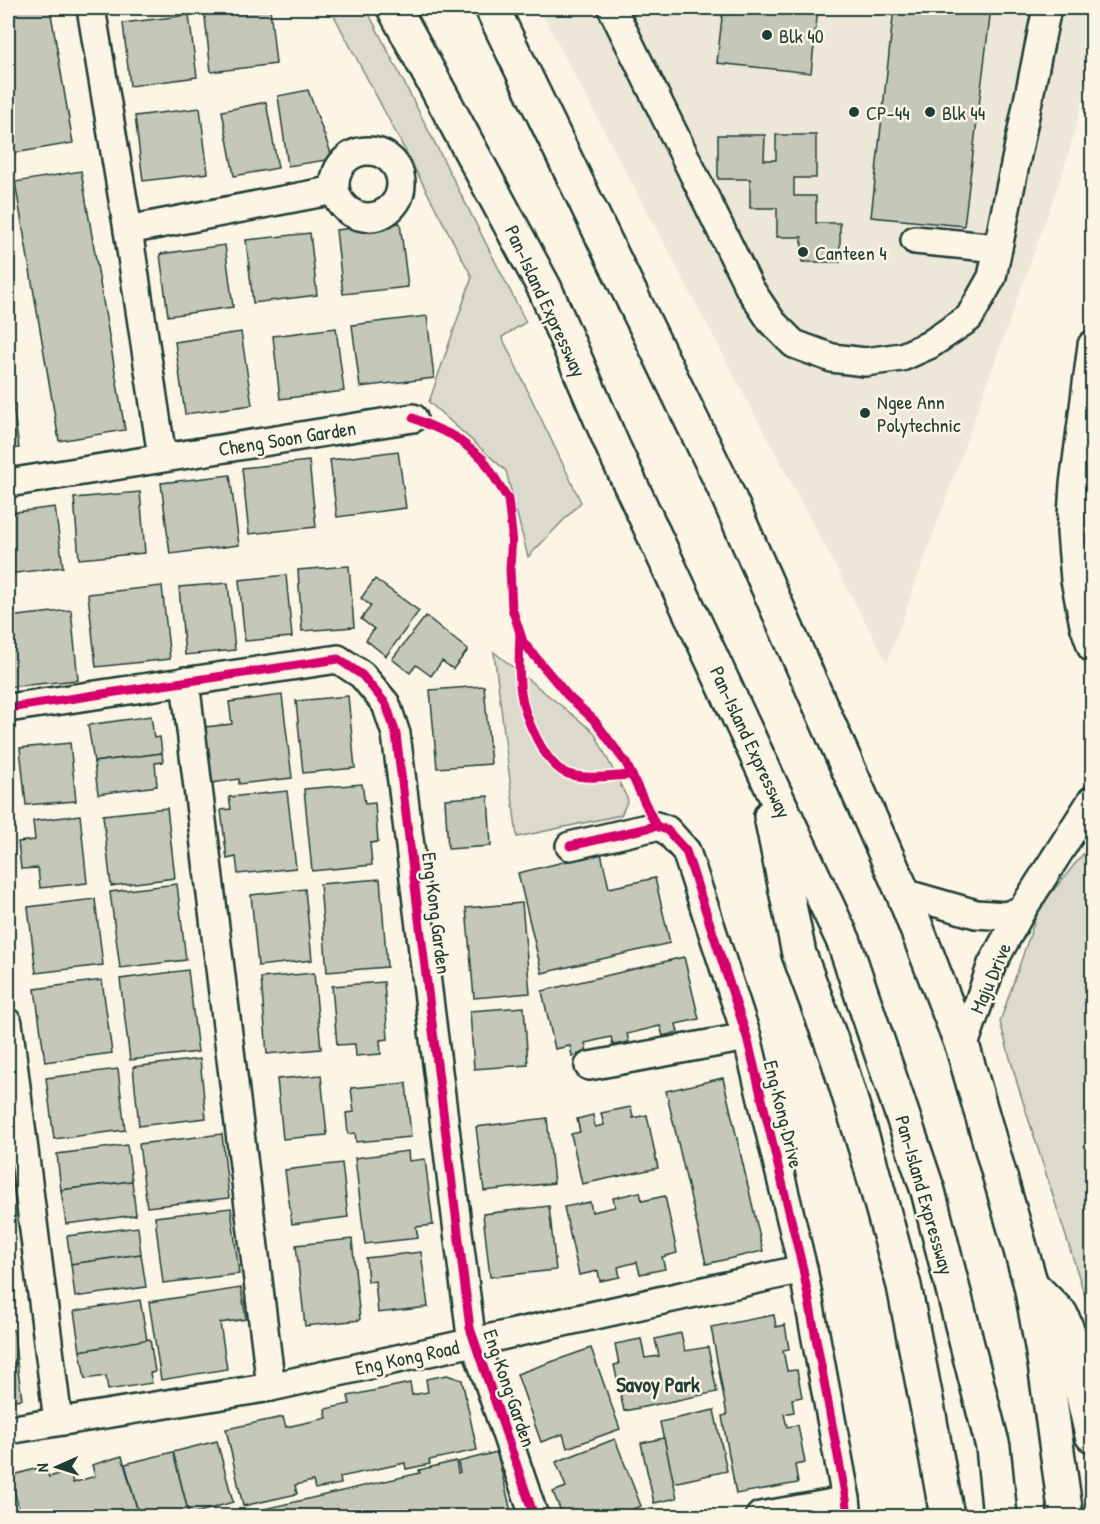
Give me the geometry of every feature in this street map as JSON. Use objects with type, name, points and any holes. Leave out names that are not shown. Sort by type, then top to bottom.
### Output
[{"type":"highway","name":"Pan-Island Expressway","points":[[394,8],[545,289],[613,447],[844,942],[928,1191],[993,1447],[1000,1516]]},
{"type":"highway","points":[[492,8],[724,487],[903,893],[963,1048],[1031,1285],[1045,1364],[1066,1516]]},
{"type":"highway","points":[[759,761],[800,954],[842,1070],[904,1286],[947,1516]]},
{"type":"highway","points":[[1031,1285],[1061,1315],[1071,1343],[1092,1435]]},
{"type":"street","points":[[91,8],[128,230],[162,457]]},
{"type":"street","points":[[612,8],[750,289],[772,322],[794,344],[832,358],[866,362],[902,357],[929,345],[969,318],[992,277],[1047,8]]},
{"type":"street","points":[[128,230],[335,190]]},
{"type":"street","points":[[915,240],[998,248]]},
{"type":"street","points":[[1092,345],[1074,484],[1071,532],[1075,580],[1084,625],[1092,648]]},
{"type":"street","name":"Cheng Soon Garden","points":[[8,483],[413,418]]},
{"type":"street","name":"Eng Kong Garden","points":[[8,708],[339,659],[362,675],[387,704],[396,734],[471,1328],[534,1516]]},
{"type":"street","points":[[185,681],[271,1387]]},
{"type":"street","name":"Maju Drive","points":[[963,1048],[993,964],[1022,910],[1092,800]]},
{"type":"street","name":"Eng Kong Drive","points":[[570,846],[656,826],[667,830],[686,851],[747,1037],[803,1269],[847,1508]]},
{"type":"street","name":"Maju Drive","points":[[903,893],[976,914],[1006,916],[1022,910]]},
{"type":"street","points":[[8,1023],[58,1421]]},
{"type":"street","name":"Eng Kong Drive","points":[[589,1066],[747,1037]]},
{"type":"street","name":"Eng Kong Road","points":[[8,1430],[271,1387],[803,1269]]},
{"type":"street","points":[[760,1516],[828,1504],[847,1508]]},
{"type":"shaded area","points":[[330,8],[366,8],[526,322],[502,337],[581,502],[528,557],[506,471],[429,402],[472,277]]},
{"type":"shaded area","name":"Ngee Ann Polytechnic","points":[[539,8],[1092,8],[1092,65],[1066,163],[887,663]]},
{"type":"shaded area","points":[[494,652],[594,732],[628,800],[621,815],[517,837]]},
{"type":"shaded area","points":[[1092,843],[1092,1318],[1018,1086],[1000,1022],[1039,908]]},
{"type":"building","points":[[8,8],[50,8],[73,143],[8,154]]},
{"type":"building","points":[[204,8],[270,8],[276,64],[211,72]]},
{"type":"building","name":"Blk 40","points":[[723,8],[818,8],[811,73],[717,63]]},
{"type":"building","name":"Blk 44","points":[[894,8],[991,8],[964,226],[871,217]]},
{"type":"building","points":[[189,15],[197,77],[130,86],[123,23]]},
{"type":"building","points":[[308,90],[333,159],[288,166],[278,96]]},
{"type":"building","points":[[266,102],[278,168],[234,176],[222,111]]},
{"type":"building","points":[[200,108],[208,173],[143,181],[135,116]]},
{"type":"building","points":[[718,135],[765,135],[764,160],[776,160],[776,135],[816,135],[816,178],[794,178],[794,196],[816,196],[816,223],[840,223],[840,262],[802,262],[802,237],[777,237],[777,208],[750,208],[750,179],[718,179]]},
{"type":"building","points":[[81,171],[125,430],[59,441],[15,182]]},
{"type":"building","points":[[400,223],[408,287],[343,294],[336,230]]},
{"type":"building","points":[[310,233],[317,295],[253,303],[246,240]]},
{"type":"building","points":[[225,245],[233,307],[168,316],[160,254]]},
{"type":"building","points":[[427,316],[434,378],[360,387],[352,325]]},
{"type":"building","points":[[336,328],[344,391],[280,399],[273,336]]},
{"type":"building","points":[[241,332],[252,405],[185,414],[175,342]]},
{"type":"building","points":[[8,370],[19,448],[8,450]]},
{"type":"building","points":[[398,451],[406,508],[337,517],[330,460]]},
{"type":"building","points":[[309,461],[316,527],[249,534],[242,468]]},
{"type":"building","points":[[230,475],[239,545],[170,554],[161,483]]},
{"type":"building","points":[[140,492],[145,553],[79,559],[74,498]]},
{"type":"building","points":[[55,507],[63,567],[8,574],[8,513]]},
{"type":"building","points":[[349,566],[354,627],[302,631],[298,570]]},
{"type":"building","points":[[286,575],[292,637],[245,641],[239,580]]},
{"type":"building","points":[[375,579],[419,611],[386,656],[366,640],[374,629],[361,619],[371,606],[361,598]]},
{"type":"building","points":[[228,583],[235,650],[185,655],[179,587]]},
{"type":"building","points":[[162,586],[170,659],[96,667],[88,594]]},
{"type":"building","points":[[71,610],[78,680],[8,687],[8,617]]},
{"type":"building","points":[[426,616],[468,650],[453,669],[442,661],[431,676],[416,665],[410,673],[392,659]]},
{"type":"building","points":[[484,686],[491,764],[437,768],[430,690]]},
{"type":"building","points":[[282,695],[292,778],[239,784],[239,779],[212,783],[205,727],[232,724],[229,702]]},
{"type":"building","points":[[348,696],[355,768],[303,773],[296,701]]},
{"type":"building","points":[[151,716],[154,738],[160,737],[162,753],[94,762],[88,725]]},
{"type":"building","points":[[70,743],[76,801],[26,805],[20,748]]},
{"type":"building","points":[[162,753],[163,762],[155,763],[157,786],[98,794],[94,762]]},
{"type":"building","points":[[362,784],[365,804],[375,803],[378,842],[370,843],[372,865],[312,871],[304,789]]},
{"type":"building","points":[[287,791],[296,868],[238,874],[236,857],[227,859],[221,810],[231,809],[229,797]]},
{"type":"building","points":[[488,796],[491,846],[448,849],[445,799]]},
{"type":"building","points":[[167,808],[175,878],[111,886],[103,815]]},
{"type":"building","points":[[80,815],[87,883],[40,888],[38,868],[21,869],[18,842],[35,840],[33,821]]},
{"type":"building","points":[[601,853],[609,888],[655,878],[670,943],[542,973],[518,873]]},
{"type":"building","points":[[380,879],[387,967],[327,972],[320,884]]},
{"type":"building","points":[[177,884],[186,960],[120,968],[110,892]]},
{"type":"building","points":[[305,889],[312,960],[258,966],[251,895]]},
{"type":"building","points":[[95,899],[103,965],[36,973],[28,907]]},
{"type":"building","points":[[522,903],[530,993],[474,998],[466,908]]},
{"type":"building","points":[[684,957],[699,1019],[676,1024],[678,1032],[663,1036],[660,1026],[627,1034],[629,1042],[613,1045],[611,1037],[585,1043],[587,1052],[572,1056],[570,1046],[555,1049],[542,991]]},
{"type":"building","points":[[188,970],[198,1052],[130,1060],[120,979]]},
{"type":"building","points":[[314,973],[321,1049],[267,1054],[261,978]]},
{"type":"building","points":[[102,980],[112,1053],[45,1062],[35,989]]},
{"type":"building","points":[[384,982],[388,1039],[380,1040],[381,1054],[356,1056],[355,1044],[337,1045],[332,986]]},
{"type":"building","points":[[524,1007],[528,1065],[474,1069],[470,1011]]},
{"type":"building","points":[[200,1059],[206,1118],[139,1126],[133,1067]]},
{"type":"building","points":[[118,1069],[125,1130],[54,1139],[46,1078]]},
{"type":"building","points":[[321,1075],[327,1135],[283,1139],[277,1079]]},
{"type":"building","points":[[723,1078],[763,1251],[706,1264],[666,1091]]},
{"type":"building","points":[[406,1083],[411,1137],[356,1142],[355,1133],[348,1134],[346,1113],[354,1112],[351,1088]]},
{"type":"building","points":[[631,1107],[633,1118],[647,1115],[658,1168],[582,1184],[571,1134],[580,1132],[577,1119],[593,1115],[595,1127],[604,1125],[601,1113]]},
{"type":"building","points":[[547,1118],[554,1183],[484,1191],[476,1127]]},
{"type":"building","points":[[222,1134],[229,1198],[147,1207],[139,1144]]},
{"type":"building","points":[[127,1145],[132,1181],[61,1190],[57,1154]]},
{"type":"building","points":[[408,1151],[409,1161],[425,1159],[433,1225],[416,1227],[418,1238],[365,1244],[355,1158]]},
{"type":"building","points":[[342,1163],[348,1217],[292,1224],[285,1170]]},
{"type":"building","points":[[132,1181],[136,1215],[66,1224],[61,1190]]},
{"type":"building","points":[[640,1192],[642,1201],[665,1196],[677,1253],[662,1257],[665,1269],[640,1274],[637,1262],[618,1267],[620,1277],[600,1281],[598,1271],[579,1275],[564,1207],[590,1202],[592,1212],[615,1207],[613,1198]]},
{"type":"building","points":[[549,1206],[556,1270],[490,1277],[483,1214]]},
{"type":"building","points":[[231,1208],[239,1274],[163,1283],[155,1217]]},
{"type":"building","points":[[138,1227],[141,1254],[71,1264],[67,1236]]},
{"type":"building","points":[[352,1239],[360,1320],[305,1326],[296,1245]]},
{"type":"building","points":[[421,1252],[428,1307],[378,1313],[375,1281],[368,1282],[366,1258]]},
{"type":"building","points":[[141,1254],[146,1287],[75,1297],[71,1264]]},
{"type":"building","points":[[241,1288],[246,1319],[220,1323],[227,1369],[161,1380],[149,1302]]},
{"type":"building","points":[[140,1300],[147,1340],[80,1351],[74,1311]]},
{"type":"building","points":[[774,1315],[776,1327],[785,1325],[789,1349],[783,1350],[787,1371],[797,1370],[802,1397],[792,1399],[794,1412],[784,1414],[787,1427],[798,1425],[805,1463],[795,1465],[798,1483],[736,1494],[722,1416],[727,1415],[711,1327]]},
{"type":"building","points":[[8,1330],[14,1330],[17,1363],[8,1364]]},
{"type":"building","points":[[681,1333],[685,1351],[708,1347],[717,1392],[624,1411],[614,1365],[619,1364],[615,1344],[641,1339],[645,1358],[659,1356],[655,1339]]},
{"type":"building","points":[[150,1339],[155,1372],[150,1373],[152,1383],[108,1390],[106,1376],[85,1379],[80,1351]]},
{"type":"building","points":[[591,1348],[620,1429],[567,1448],[563,1434],[541,1442],[517,1374]]},
{"type":"building","points":[[17,1363],[22,1399],[8,1401],[8,1364]]},
{"type":"building","points":[[447,1375],[462,1380],[477,1450],[429,1460],[430,1464],[406,1469],[405,1463],[340,1477],[341,1484],[315,1489],[313,1481],[295,1485],[297,1494],[243,1506],[226,1429],[283,1417],[286,1427],[327,1418],[325,1409],[350,1404],[348,1396],[410,1383],[412,1395],[428,1392],[426,1379]]},
{"type":"building","points":[[714,1410],[727,1471],[673,1483],[660,1422]]},
{"type":"building","points":[[664,1438],[677,1498],[654,1503],[641,1443]]},
{"type":"building","points":[[615,1439],[641,1506],[614,1516],[579,1516],[577,1510],[563,1516],[553,1492],[566,1487],[556,1462]]},
{"type":"building","points":[[217,1441],[233,1502],[189,1515],[173,1452]]},
{"type":"building","points":[[173,1452],[189,1515],[139,1516],[125,1464]]},
{"type":"building","points":[[497,1452],[512,1516],[247,1516],[247,1513],[420,1473],[419,1470],[456,1461],[458,1473],[460,1472],[458,1462]]},
{"type":"building","points":[[122,1456],[139,1516],[21,1516],[10,1476],[45,1466],[49,1477],[70,1471],[73,1483],[95,1476],[92,1465]]},
{"type":"cycle path","points":[[413,418],[454,436],[483,459],[508,499],[512,534],[510,569],[512,608],[523,642],[568,696],[594,720],[626,763],[656,826]]},
{"type":"cycle path","points":[[520,633],[519,670],[523,703],[531,727],[551,761],[560,769],[575,776],[632,775]]},
{"type":"cycle path","points":[[8,708],[338,659],[362,675],[386,704],[396,734],[470,1328],[534,1516]]},
{"type":"cycle path","points":[[570,846],[656,826],[667,830],[686,851],[747,1037],[803,1269],[848,1516]]},
{"type":"place","name":"Blk 40","points":[[767,35]]},
{"type":"place","name":"CP-44","points":[[854,112]]},
{"type":"place","name":"Blk 44","points":[[930,112]]},
{"type":"place","name":"Canteen 4","points":[[803,252]]},
{"type":"place","name":"Ngee Ann Polytechnic","points":[[865,413]]},
{"type":"district","name":"Savoy Park","points":[[658,1384]]}]
